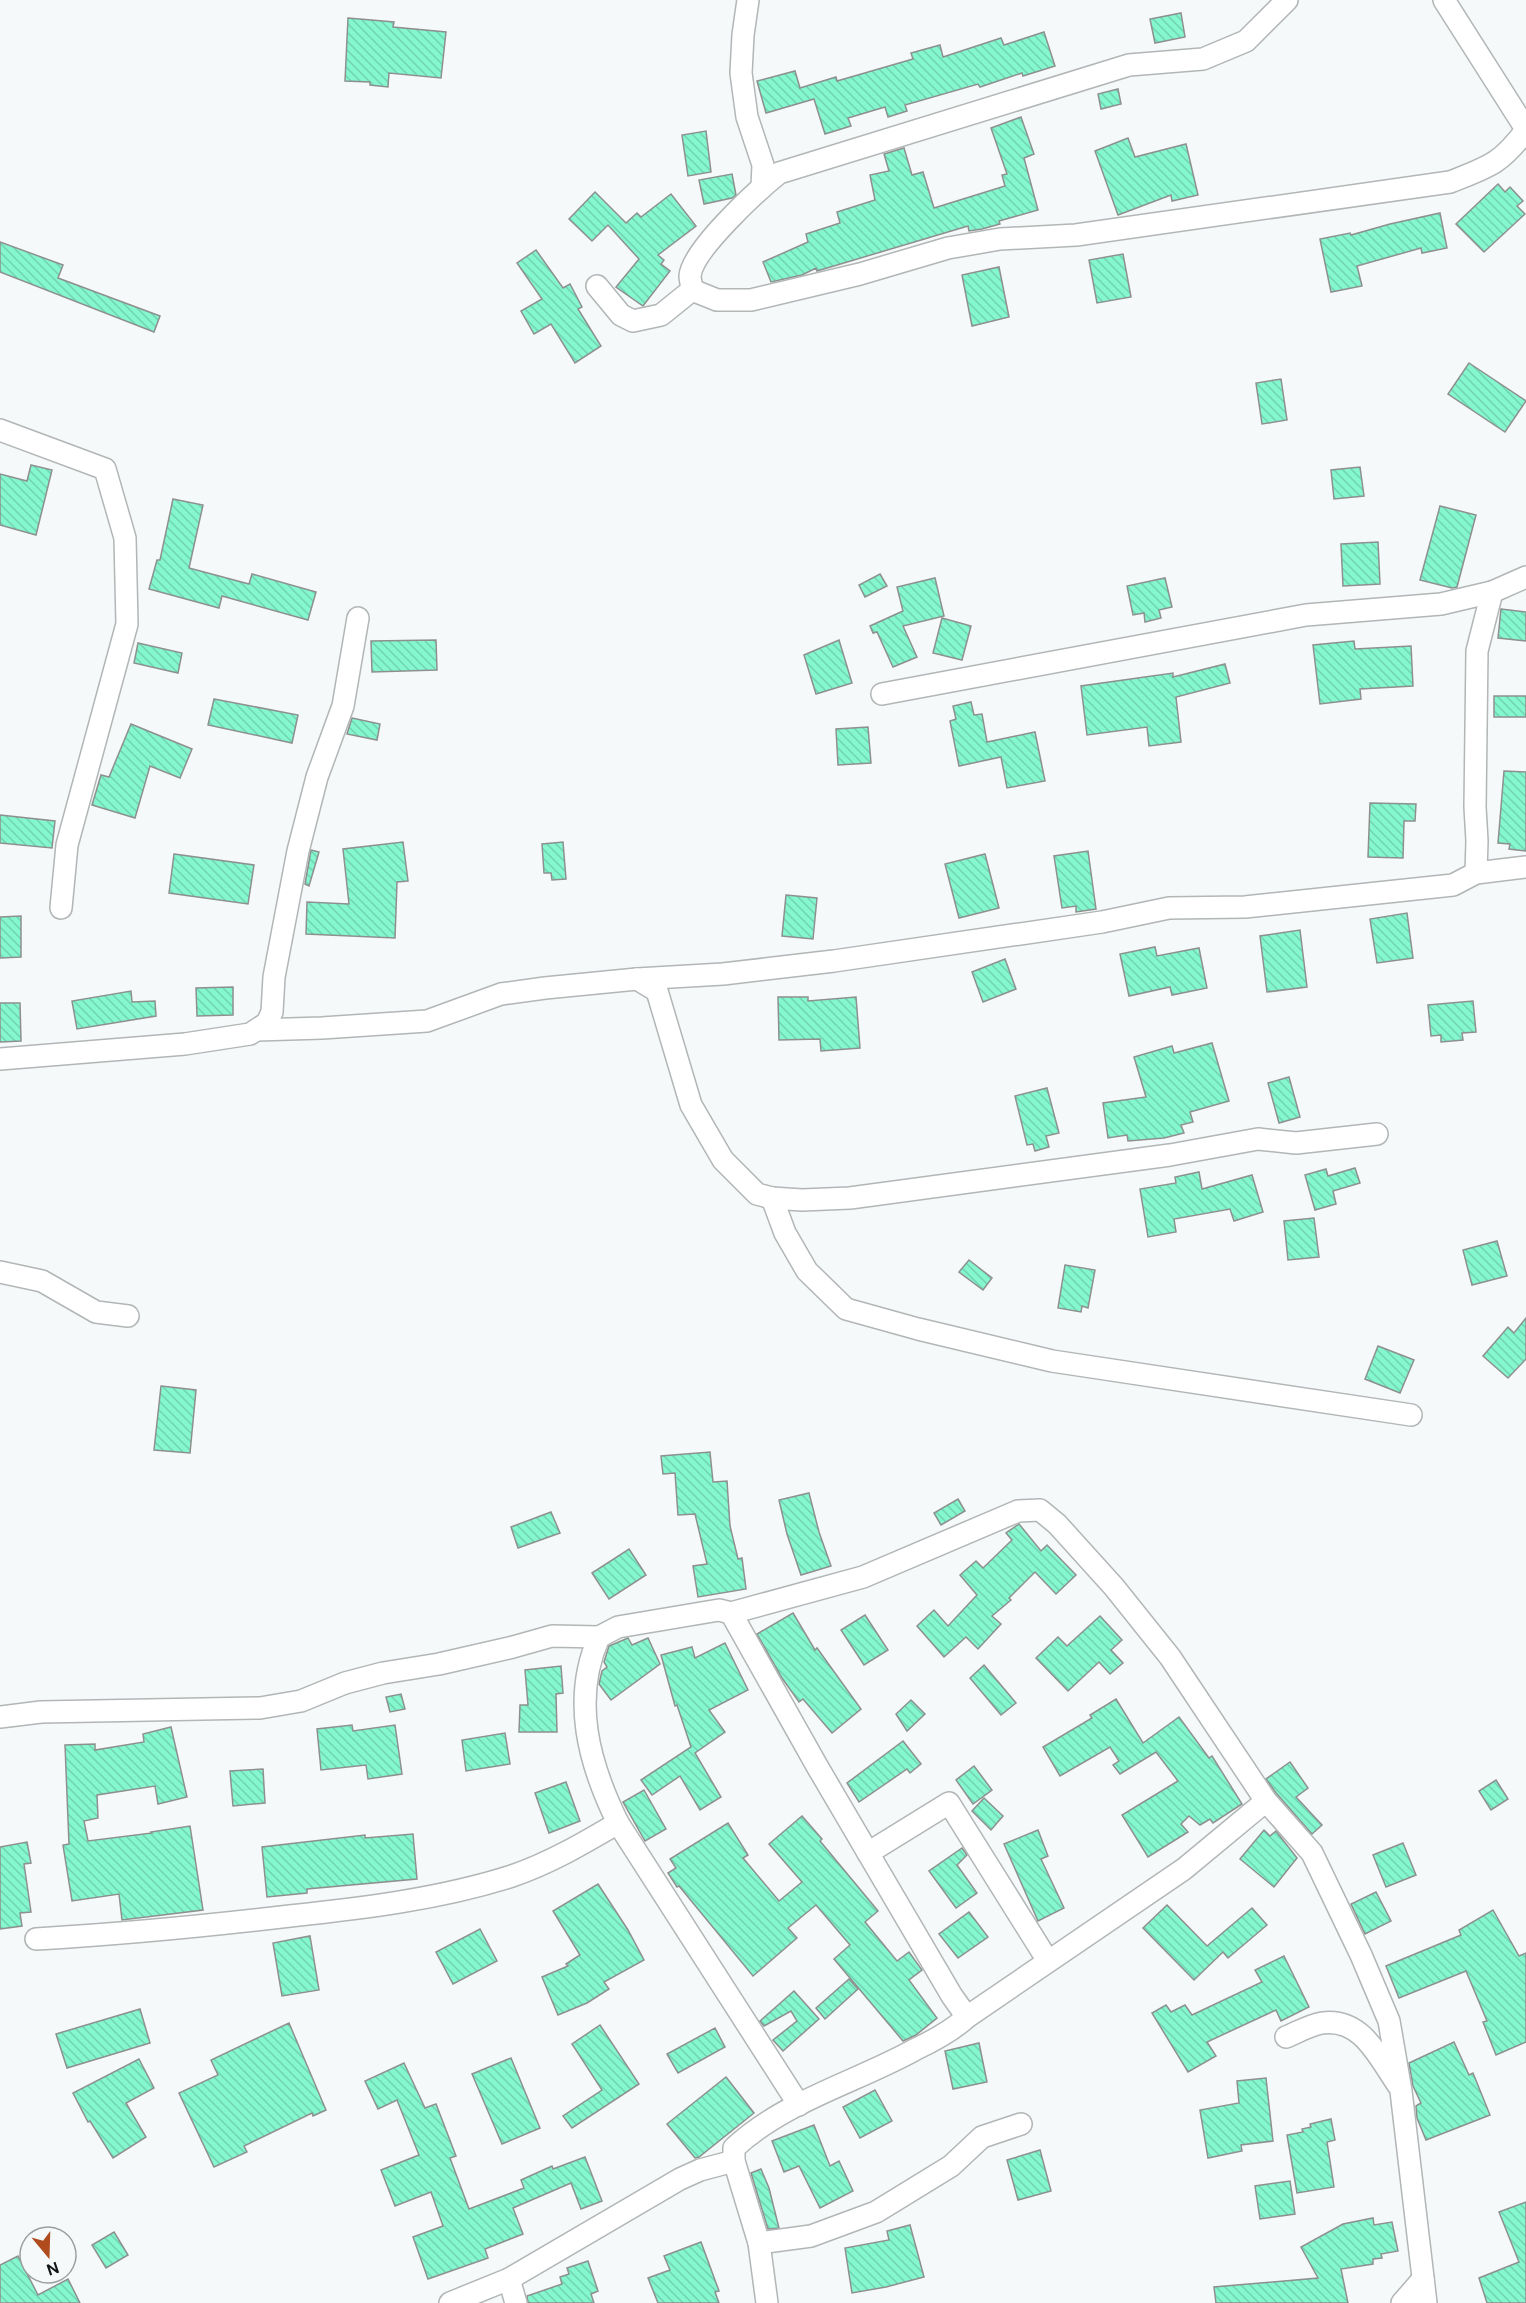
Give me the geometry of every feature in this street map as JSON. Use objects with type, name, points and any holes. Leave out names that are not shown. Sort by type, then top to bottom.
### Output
[{"type":"street","points":[[748,0],[741,73],[747,117],[763,165],[762,186]]},
{"type":"street","points":[[692,290],[690,274],[705,245],[762,186],[779,173],[1129,65],[1203,59],[1246,41],[1287,0]]},
{"type":"street","points":[[692,290],[717,300],[751,300],[860,274],[958,246],[1000,239],[1088,234],[1450,182],[1492,166],[1513,147],[1526,129],[1444,0]]},
{"type":"street","points":[[597,286],[621,315],[633,321],[661,315],[692,290]]},
{"type":"street","points":[[0,430],[105,469],[124,538],[127,624],[67,845],[61,908]]},
{"type":"street","points":[[882,694],[1306,615],[1441,604],[1492,592],[1526,577]]},
{"type":"street","points":[[1476,873],[1477,841],[1474,807],[1477,651],[1492,592]]},
{"type":"street","points":[[0,1059],[185,1044],[250,1034],[267,1023],[272,1012],[274,977],[298,851],[317,777],[343,705],[358,618]]},
{"type":"street","points":[[257,1030],[427,1021],[501,994],[637,979],[723,974],[834,961],[1102,922],[1169,908],[1245,907],[1454,885],[1476,873],[1526,867]]},
{"type":"street","points":[[637,979],[657,991],[691,1105],[723,1160],[757,1194],[771,1198],[802,1200],[850,1198],[1170,1155],[1258,1140],[1296,1143],[1377,1134]]},
{"type":"street","points":[[771,1198],[785,1233],[807,1271],[846,1309],[1052,1362],[1411,1415]]},
{"type":"street","points":[[0,1272],[42,1281],[96,1312],[128,1316]]},
{"type":"street","points":[[0,1717],[41,1712],[260,1708],[301,1701],[345,1683],[383,1673],[439,1664],[552,1636],[599,1636],[618,1627],[719,1610],[731,1614],[863,1577],[1018,1511],[1040,1510],[1058,1524],[1114,1587],[1170,1657],[1266,1800],[1312,1853],[1361,1955],[1389,2021],[1401,2091],[1426,2303]]},
{"type":"street","points":[[731,1614],[951,1996],[967,2017]]},
{"type":"street","points":[[599,1636],[589,1659],[585,1697],[588,1744],[601,1788],[618,1823],[799,2105]]},
{"type":"street","points":[[767,2303],[759,2243],[734,2161],[734,2148],[749,2134],[799,2105],[886,2066],[954,2029],[967,2017],[1184,1869],[1266,1800]]},
{"type":"street","points":[[868,1853],[949,1803],[1048,1961]]},
{"type":"street","points":[[36,1939],[149,1932],[231,1923],[360,1908],[456,1892],[514,1875],[574,1849],[618,1823]]},
{"type":"street","points":[[1286,2037],[1320,2024],[1338,2022],[1356,2029],[1370,2045],[1401,2091]]},
{"type":"street","points":[[759,2243],[811,2236],[876,2212],[951,2166],[982,2137],[1021,2124]]},
{"type":"street","points":[[450,2303],[508,2279],[680,2179],[700,2170],[734,2161]]},
{"type":"street","points":[[508,2279],[516,2303]]},
{"type":"street","points":[[1402,2303],[1423,2279]]},
{"type":"building","points":[[1181,13],[1185,37],[1155,43],[1150,19]]},
{"type":"building","points":[[348,18],[394,22],[393,27],[446,32],[441,78],[389,73],[388,87],[370,85],[370,82],[345,81]]},
{"type":"building","points":[[1044,32],[1055,66],[1023,76],[1022,73],[980,87],[978,84],[905,105],[907,111],[888,117],[885,107],[848,118],[851,126],[825,134],[814,99],[766,113],[757,81],[795,71],[800,88],[836,77],[837,81],[913,59],[911,53],[940,45],[943,57],[1001,38],[1004,45]]},
{"type":"building","points":[[1118,89],[1121,104],[1101,109],[1098,94]]},
{"type":"building","points":[[1021,117],[1034,154],[1024,158],[1038,210],[999,221],[1000,224],[982,229],[969,231],[968,226],[817,271],[816,268],[802,275],[771,282],[763,262],[808,242],[806,234],[840,223],[837,212],[875,200],[870,175],[889,171],[884,154],[904,148],[912,175],[923,172],[934,208],[1005,186],[1002,175],[1007,174],[991,128]]},
{"type":"building","points":[[706,131],[711,172],[688,176],[682,135]]},
{"type":"building","points":[[1128,138],[1135,157],[1186,144],[1198,195],[1172,201],[1171,195],[1118,215],[1095,151]]},
{"type":"building","points":[[732,174],[736,195],[732,198],[704,204],[699,180]]},
{"type":"building","points":[[1498,184],[1505,192],[1510,187],[1523,201],[1517,206],[1525,214],[1484,252],[1456,224]]},
{"type":"building","points":[[595,192],[626,223],[637,213],[641,217],[671,194],[696,226],[658,255],[664,260],[661,264],[670,271],[643,306],[616,287],[639,259],[608,225],[592,241],[569,219]]},
{"type":"building","points":[[1440,213],[1447,248],[1422,253],[1421,248],[1357,266],[1362,286],[1331,292],[1320,239],[1350,233],[1351,235]]},
{"type":"building","points":[[0,242],[63,265],[58,278],[160,316],[154,332],[0,272]]},
{"type":"building","points":[[536,250],[563,288],[570,284],[582,307],[578,309],[601,346],[575,363],[551,324],[534,334],[521,311],[542,299],[517,263]]},
{"type":"building","points":[[1123,254],[1131,297],[1097,303],[1089,260]]},
{"type":"building","points":[[999,267],[1009,317],[972,326],[962,275]]},
{"type":"building","points":[[1469,363],[1526,401],[1505,432],[1448,394]]},
{"type":"building","points":[[1281,379],[1287,420],[1262,424],[1256,383]]},
{"type":"building","points":[[31,465],[52,470],[36,535],[0,525],[0,474],[27,481]]},
{"type":"building","points":[[1360,467],[1364,496],[1334,499],[1331,470]]},
{"type":"building","points":[[173,499],[203,505],[189,568],[249,584],[252,574],[316,592],[308,620],[222,596],[219,608],[149,589],[157,560],[160,560]]},
{"type":"building","points":[[1440,506],[1476,515],[1457,587],[1452,588],[1420,580]]},
{"type":"building","points":[[1378,542],[1380,584],[1343,586],[1341,544]]},
{"type":"building","points":[[880,574],[887,586],[865,597],[859,585]]},
{"type":"building","points":[[935,578],[944,616],[903,626],[917,657],[893,667],[877,632],[873,633],[870,626],[903,611],[897,587]]},
{"type":"building","points":[[1165,578],[1172,607],[1159,610],[1161,618],[1145,622],[1144,613],[1133,615],[1127,586]]},
{"type":"building","points":[[1501,609],[1526,612],[1526,641],[1498,638]]},
{"type":"building","points":[[942,618],[971,626],[962,660],[933,653]]},
{"type":"building","points":[[436,640],[437,670],[372,672],[371,641]]},
{"type":"building","points":[[839,640],[852,683],[816,694],[804,655]]},
{"type":"building","points":[[1354,641],[1355,649],[1411,646],[1413,686],[1360,689],[1361,699],[1320,704],[1313,645]]},
{"type":"building","points":[[138,643],[182,653],[178,673],[134,663]]},
{"type":"building","points":[[1225,664],[1230,683],[1176,697],[1181,742],[1149,746],[1147,727],[1087,735],[1081,686],[1173,673],[1173,677]]},
{"type":"building","points":[[1494,696],[1526,696],[1526,717],[1494,717]]},
{"type":"building","points":[[214,699],[298,715],[292,743],[208,725]]},
{"type":"building","points":[[971,702],[974,715],[982,714],[987,742],[1035,732],[1045,781],[1007,788],[1001,757],[959,766],[950,721],[956,719],[953,706]]},
{"type":"building","points":[[352,718],[380,724],[377,740],[347,734]]},
{"type":"building","points":[[131,724],[192,749],[180,778],[150,766],[135,818],[92,805],[101,775],[109,777]]},
{"type":"building","points":[[868,727],[871,763],[838,765],[836,729]]},
{"type":"building","points":[[1504,771],[1526,772],[1526,851],[1509,849],[1510,844],[1498,843]]},
{"type":"building","points":[[1370,803],[1416,804],[1415,821],[1404,821],[1403,858],[1368,857]]},
{"type":"building","points":[[0,815],[55,821],[52,848],[0,843]]},
{"type":"building","points":[[403,842],[408,881],[397,882],[395,938],[306,934],[307,902],[349,904],[343,849]]},
{"type":"building","points":[[563,842],[566,879],[552,880],[551,873],[544,873],[542,844]]},
{"type":"building","points":[[311,850],[319,852],[309,886],[305,884]]},
{"type":"building","points":[[1088,851],[1096,909],[1076,912],[1076,906],[1062,908],[1054,856]]},
{"type":"building","points":[[174,854],[254,865],[248,904],[169,893]]},
{"type":"building","points":[[985,854],[999,908],[959,918],[945,864]]},
{"type":"building","points":[[786,895],[817,898],[813,939],[782,936]]},
{"type":"building","points":[[1407,913],[1413,958],[1377,963],[1370,919]]},
{"type":"building","points":[[21,916],[21,957],[0,958],[0,917]]},
{"type":"building","points":[[1300,930],[1307,987],[1267,992],[1260,936]]},
{"type":"building","points":[[1155,947],[1157,956],[1199,948],[1207,988],[1172,995],[1170,987],[1129,996],[1120,954]]},
{"type":"building","points":[[1005,959],[1016,989],[983,1002],[972,972]]},
{"type":"building","points":[[233,987],[233,1015],[197,1016],[196,988]]},
{"type":"building","points":[[131,991],[132,1002],[155,1001],[156,1016],[77,1029],[72,1001]]},
{"type":"building","points":[[778,997],[808,997],[808,1001],[856,997],[860,1048],[821,1051],[820,1039],[779,1040]]},
{"type":"building","points":[[1473,1001],[1476,1032],[1462,1033],[1463,1040],[1441,1042],[1441,1035],[1431,1036],[1428,1005]]},
{"type":"building","points":[[0,1003],[20,1003],[21,1041],[0,1042]]},
{"type":"building","points":[[1212,1043],[1229,1101],[1190,1112],[1193,1122],[1181,1125],[1184,1133],[1164,1138],[1128,1141],[1127,1135],[1108,1138],[1103,1103],[1146,1097],[1134,1057],[1172,1046],[1174,1053]]},
{"type":"building","points":[[1289,1077],[1300,1117],[1279,1123],[1268,1083]]},
{"type":"building","points":[[1047,1088],[1059,1133],[1046,1136],[1049,1147],[1035,1151],[1033,1144],[1027,1145],[1015,1096]]},
{"type":"building","points":[[1355,1168],[1360,1183],[1333,1191],[1336,1204],[1315,1210],[1305,1175],[1326,1169],[1328,1176]]},
{"type":"building","points":[[1199,1172],[1202,1189],[1252,1175],[1263,1212],[1234,1221],[1230,1209],[1174,1219],[1176,1232],[1148,1237],[1140,1189],[1176,1183],[1175,1177]]},
{"type":"building","points":[[1314,1218],[1319,1257],[1288,1260],[1284,1221]]},
{"type":"building","points":[[1497,1241],[1507,1276],[1472,1285],[1463,1250]]},
{"type":"building","points":[[969,1260],[992,1278],[983,1290],[959,1272]]},
{"type":"building","points":[[1065,1265],[1095,1270],[1088,1308],[1082,1306],[1081,1312],[1058,1308]]},
{"type":"building","points":[[1526,1318],[1526,1359],[1508,1378],[1483,1356],[1508,1327],[1514,1333]]},
{"type":"building","points":[[1378,1346],[1414,1360],[1400,1393],[1365,1379]]},
{"type":"building","points":[[161,1386],[196,1390],[190,1453],[154,1450]]},
{"type":"building","points":[[710,1452],[713,1482],[727,1481],[730,1526],[738,1559],[742,1558],[746,1589],[698,1597],[693,1566],[707,1564],[695,1514],[678,1515],[675,1473],[663,1474],[661,1456]]},
{"type":"building","points":[[809,1493],[831,1566],[801,1575],[787,1534],[779,1500]]},
{"type":"building","points":[[958,1499],[965,1511],[941,1525],[934,1513]]},
{"type":"building","points":[[551,1512],[560,1533],[518,1548],[511,1527]]},
{"type":"building","points":[[1019,1524],[1041,1551],[1047,1545],[1076,1575],[1056,1594],[1035,1572],[1009,1598],[1011,1600],[992,1616],[1001,1624],[978,1649],[966,1637],[944,1657],[917,1626],[934,1610],[948,1626],[977,1595],[960,1575],[976,1561],[983,1568],[1012,1540],[1006,1533]]},
{"type":"building","points":[[629,1549],[646,1575],[609,1599],[592,1573]]},
{"type":"building","points":[[793,1613],[815,1650],[817,1648],[861,1709],[832,1733],[803,1699],[799,1702],[782,1678],[757,1634]]},
{"type":"building","points":[[865,1615],[888,1650],[864,1665],[841,1630]]},
{"type":"building","points":[[1100,1616],[1122,1640],[1111,1650],[1123,1663],[1110,1674],[1099,1662],[1068,1691],[1036,1658],[1058,1637],[1067,1646]]},
{"type":"building","points":[[628,1638],[632,1645],[648,1638],[660,1664],[611,1700],[599,1684],[602,1671],[607,1667],[604,1662],[609,1646]]},
{"type":"building","points":[[725,1643],[748,1690],[709,1710],[725,1732],[695,1753],[721,1797],[700,1810],[680,1776],[652,1795],[641,1780],[691,1747],[677,1705],[675,1706],[661,1655],[692,1647],[695,1658]]},
{"type":"building","points":[[984,1665],[1016,1703],[1001,1715],[970,1678]]},
{"type":"building","points":[[561,1666],[563,1693],[556,1694],[557,1732],[519,1732],[520,1705],[528,1705],[525,1670]]},
{"type":"building","points":[[401,1694],[405,1709],[390,1712],[386,1697]]},
{"type":"building","points":[[1116,1699],[1143,1743],[1179,1717],[1209,1758],[1212,1756],[1242,1804],[1213,1823],[1210,1819],[1200,1825],[1189,1816],[1181,1824],[1188,1832],[1148,1857],[1122,1815],[1178,1781],[1156,1752],[1120,1774],[1113,1765],[1119,1761],[1110,1747],[1060,1776],[1043,1747],[1092,1718],[1090,1715]]},
{"type":"building","points":[[911,1700],[925,1714],[907,1731],[896,1714]]},
{"type":"building","points":[[352,1725],[353,1731],[395,1725],[402,1774],[368,1779],[366,1765],[321,1770],[317,1729]]},
{"type":"building","points":[[171,1727],[187,1797],[158,1804],[155,1786],[97,1795],[98,1818],[84,1821],[88,1841],[190,1826],[203,1910],[122,1920],[119,1894],[72,1901],[63,1845],[69,1844],[65,1745],[95,1744],[95,1750],[144,1742],[143,1734]]},
{"type":"building","points":[[505,1733],[510,1764],[466,1771],[462,1740]]},
{"type":"building","points":[[903,1741],[921,1764],[910,1773],[907,1769],[859,1802],[847,1783]]},
{"type":"building","points":[[1290,1762],[1308,1788],[1296,1797],[1322,1825],[1312,1834],[1266,1779]]},
{"type":"building","points":[[974,1766],[992,1790],[973,1804],[956,1780]]},
{"type":"building","points":[[263,1769],[265,1803],[233,1806],[230,1771]]},
{"type":"building","points":[[1496,1780],[1508,1799],[1491,1810],[1479,1791]]},
{"type":"building","points":[[566,1782],[580,1821],[549,1833],[535,1793]]},
{"type":"building","points":[[644,1790],[666,1829],[645,1841],[623,1802]]},
{"type":"building","points":[[984,1798],[1003,1816],[991,1830],[972,1811]]},
{"type":"building","points":[[802,1816],[878,1911],[865,1922],[897,1961],[909,1952],[922,1970],[909,1980],[937,2018],[916,2035],[903,2041],[834,1959],[850,1945],[816,1905],[788,1928],[797,1938],[753,1976],[679,1886],[677,1887],[668,1873],[676,1868],[670,1859],[728,1823],[748,1855],[743,1858],[779,1901],[802,1882],[769,1844]]},
{"type":"building","points":[[1038,1830],[1048,1856],[1041,1859],[1064,1908],[1038,1921],[1004,1844]]},
{"type":"building","points":[[1264,1830],[1270,1836],[1276,1831],[1297,1858],[1274,1887],[1240,1859]]},
{"type":"building","points":[[413,1834],[417,1879],[307,1889],[307,1893],[267,1897],[262,1847],[365,1835],[365,1838]]},
{"type":"building","points":[[27,1842],[31,1863],[24,1864],[31,1912],[20,1913],[22,1926],[0,1929],[0,1847]]},
{"type":"building","points":[[1403,1843],[1416,1875],[1386,1887],[1373,1855]]},
{"type":"building","points":[[962,1848],[967,1855],[957,1865],[977,1893],[956,1908],[929,1871]]},
{"type":"building","points":[[598,1884],[628,1930],[644,1960],[604,1982],[609,1989],[587,2003],[558,2015],[542,1977],[568,1966],[566,1964],[580,1955],[553,1911]]},
{"type":"building","points":[[1376,1892],[1391,1921],[1365,1934],[1351,1904]]},
{"type":"building","points":[[1167,1905],[1207,1946],[1252,1908],[1267,1925],[1228,1958],[1223,1952],[1194,1980],[1143,1928]]},
{"type":"building","points":[[1493,1910],[1519,1956],[1526,1953],[1526,2042],[1496,2055],[1483,2022],[1487,2021],[1466,1971],[1399,1998],[1386,1966],[1461,1935],[1459,1930]]},
{"type":"building","points":[[969,1912],[988,1937],[958,1958],[939,1934]]},
{"type":"building","points":[[480,1929],[497,1961],[453,1984],[436,1952]]},
{"type":"building","points":[[310,1936],[319,1990],[282,1996],[273,1943]]},
{"type":"building","points":[[1284,1956],[1309,2007],[1281,2021],[1276,2010],[1207,2042],[1216,2056],[1188,2072],[1152,2013],[1166,2005],[1171,2012],[1185,2005],[1192,2015],[1262,1982],[1255,1970]]},
{"type":"building","points":[[849,1979],[858,1989],[825,2019],[816,2008]]},
{"type":"building","points":[[794,1991],[819,2019],[783,2051],[773,2040],[797,2021],[791,2011],[764,2026],[760,2021]]},
{"type":"building","points":[[140,2009],[150,2043],[67,2068],[56,2034]]},
{"type":"building","points":[[289,2023],[326,2110],[313,2116],[312,2113],[244,2146],[247,2152],[214,2167],[179,2093],[218,2075],[211,2060]]},
{"type":"building","points":[[600,2025],[639,2084],[572,2128],[563,2116],[602,2090],[572,2044]]},
{"type":"building","points":[[715,2028],[725,2047],[678,2073],[667,2054]]},
{"type":"building","points":[[1454,2042],[1469,2075],[1473,2073],[1490,2115],[1426,2140],[1417,2118],[1416,2106],[1421,2103],[1413,2086],[1409,2063]]},
{"type":"building","points":[[979,2043],[987,2082],[953,2089],[945,2051]]},
{"type":"building","points":[[511,2058],[540,2128],[502,2144],[472,2074]]},
{"type":"building","points":[[139,2059],[154,2088],[126,2103],[146,2137],[113,2158],[90,2121],[88,2122],[73,2093]]},
{"type":"building","points":[[404,2063],[425,2108],[436,2104],[456,2156],[450,2158],[469,2209],[524,2188],[521,2180],[552,2166],[553,2169],[585,2157],[602,2201],[581,2209],[571,2183],[513,2208],[523,2234],[485,2249],[488,2258],[428,2279],[413,2237],[443,2226],[431,2192],[395,2206],[381,2170],[419,2155],[397,2100],[378,2109],[365,2081]]},
{"type":"building","points":[[726,2077],[754,2113],[695,2158],[667,2124]]},
{"type":"building","points":[[1266,2078],[1273,2141],[1241,2145],[1242,2151],[1208,2158],[1200,2110],[1239,2103],[1237,2081]]},
{"type":"building","points":[[875,2090],[892,2121],[860,2138],[843,2107]]},
{"type":"building","points":[[1331,2119],[1335,2140],[1327,2142],[1334,2187],[1297,2193],[1287,2135],[1303,2132],[1302,2129],[1311,2127],[1310,2124]]},
{"type":"building","points":[[814,2125],[830,2166],[839,2161],[853,2191],[820,2208],[799,2166],[784,2172],[772,2141]]},
{"type":"building","points":[[1040,2150],[1051,2191],[1018,2200],[1007,2160]]},
{"type":"building","points":[[761,2169],[769,2188],[779,2228],[768,2229],[751,2173]]},
{"type":"building","points":[[1290,2181],[1295,2214],[1260,2219],[1255,2186]]},
{"type":"building","points":[[1526,2202],[1526,2303],[1487,2303],[1479,2278],[1519,2262],[1499,2212]]},
{"type":"building","points":[[1373,2218],[1374,2225],[1392,2222],[1398,2251],[1381,2254],[1382,2258],[1373,2259],[1373,2264],[1341,2269],[1348,2303],[1216,2303],[1214,2287],[1318,2278],[1301,2247],[1343,2224]]},
{"type":"building","points":[[910,2225],[924,2277],[852,2293],[845,2248],[889,2240],[887,2231]]},
{"type":"building","points":[[114,2232],[128,2255],[106,2268],[92,2245]]},
{"type":"building","points":[[701,2242],[719,2291],[715,2292],[719,2303],[658,2303],[648,2278],[670,2270],[664,2256]]},
{"type":"building","points":[[18,2256],[18,2285],[33,2285],[38,2295],[57,2285],[71,2285],[80,2303],[0,2303],[0,2265]]},
{"type":"building","points":[[588,2261],[598,2291],[591,2294],[594,2303],[528,2303],[527,2296],[562,2284],[560,2277],[569,2274],[567,2268]]}]
